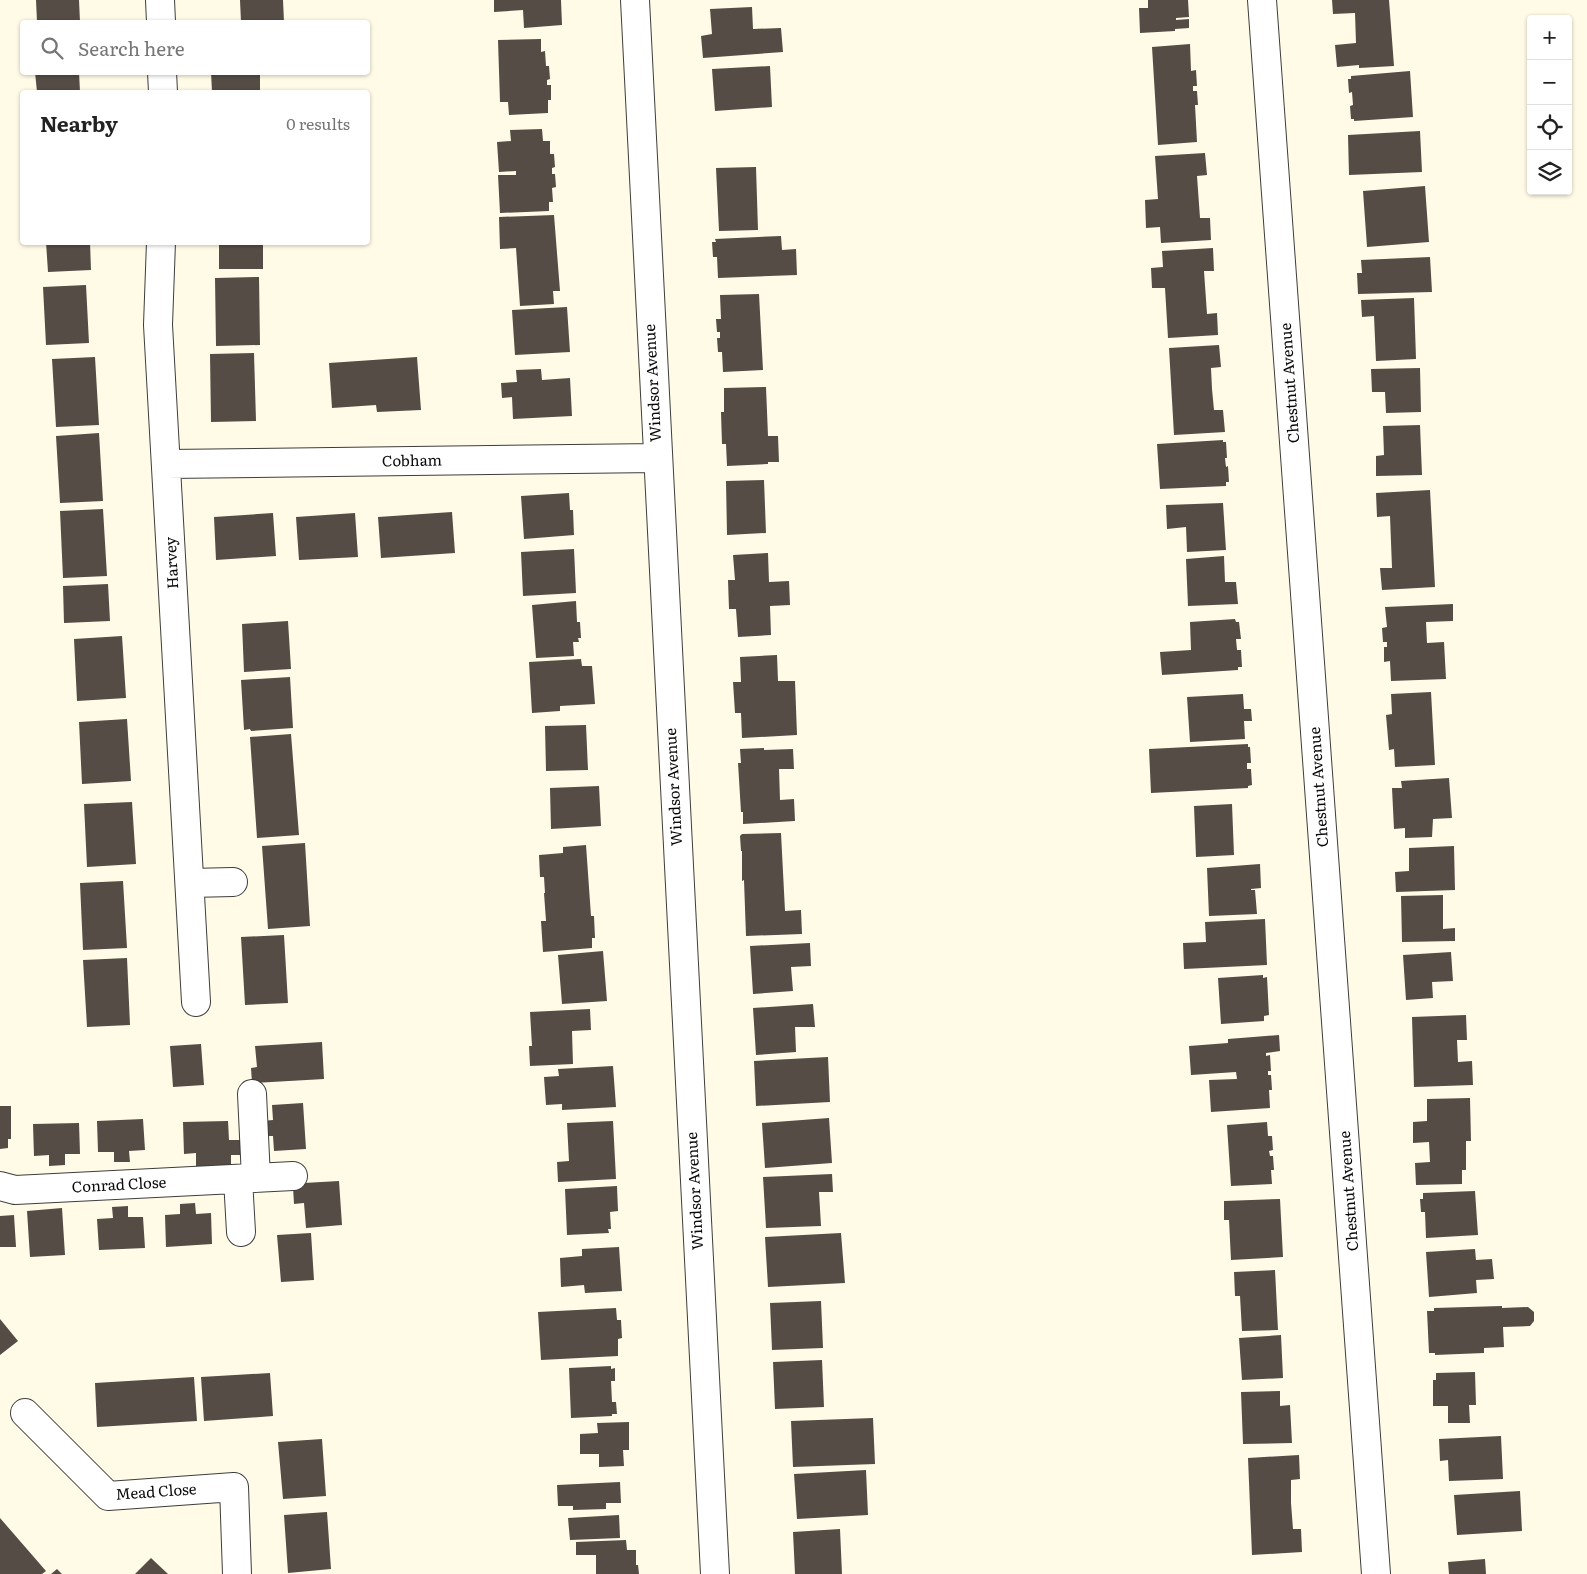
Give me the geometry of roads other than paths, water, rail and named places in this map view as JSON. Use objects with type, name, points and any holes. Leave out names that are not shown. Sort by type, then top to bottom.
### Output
[{"type":"street","points":[[160,0],[161,20]]},
{"type":"street","name":"Windsor Avenue","points":[[635,0],[715,1574]]},
{"type":"street","name":"Chestnut Avenue","points":[[1262,0],[1376,1574]]},
{"type":"street","points":[[162,75],[163,90]]},
{"type":"street","name":"Harvey","points":[[160,245],[158,325],[196,1002]]},
{"type":"street","name":"Cobham","points":[[167,464],[657,458]]},
{"type":"street","points":[[190,883],[233,882]]},
{"type":"street","points":[[241,1232],[247,1178],[252,1094]]},
{"type":"street","name":"Conrad Close","points":[[0,1186],[15,1190],[294,1176]]},
{"type":"street","name":"Mead Close","points":[[24,1413],[108,1496],[234,1487],[237,1574]]}]
